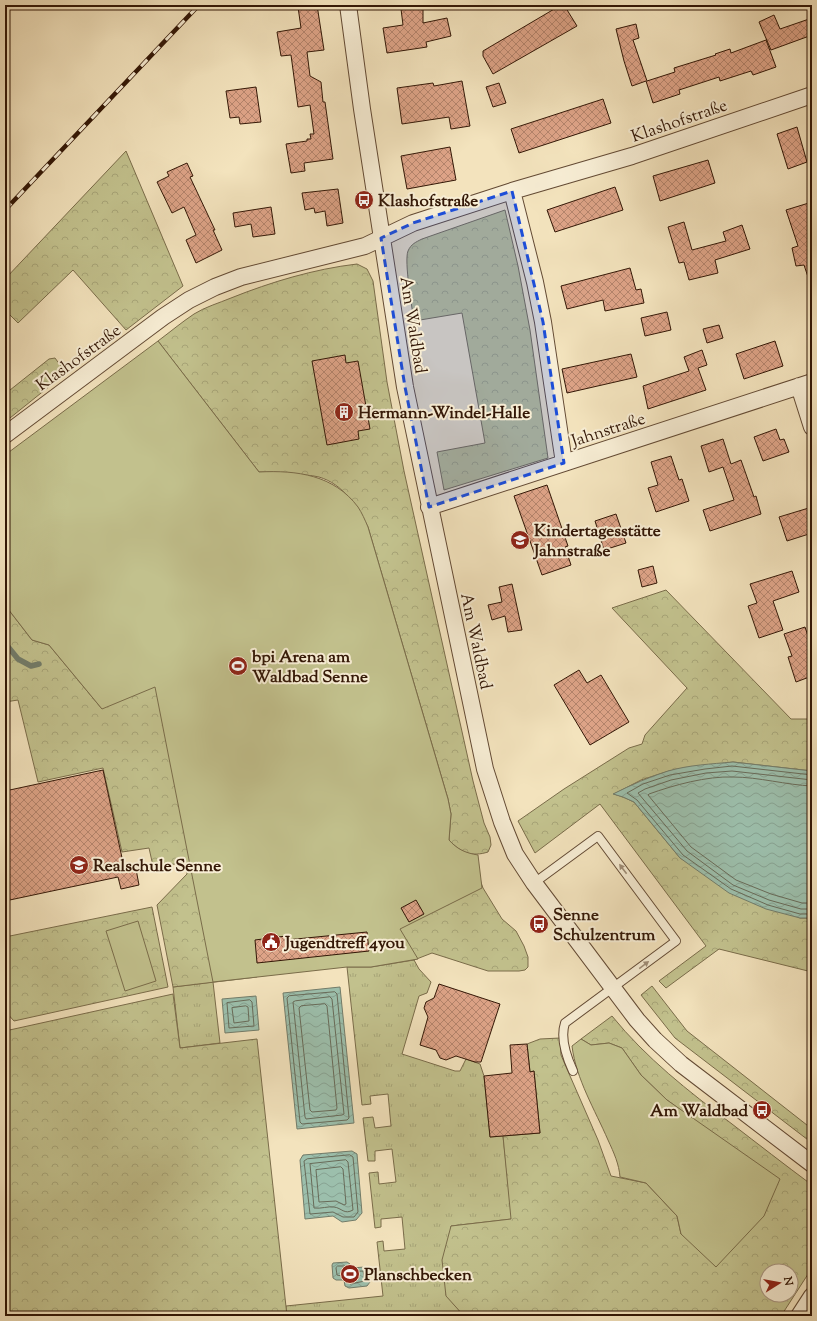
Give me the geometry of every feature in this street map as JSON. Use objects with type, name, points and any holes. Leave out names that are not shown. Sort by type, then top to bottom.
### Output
[{"type":"street","name":"Am Waldbad","points":[[348,5],[381,238],[405,387],[485,769],[507,838],[515,854],[534,883],[613,988],[655,1040],[681,1064],[812,1164]]},
{"type":"street","name":"Klashofstraße","points":[[5,435],[87,373],[189,300],[215,287],[241,277],[365,246],[413,224],[512,192],[632,156],[812,95]]},
{"type":"street","points":[[512,192],[535,282],[540,308],[564,463]]},
{"type":"street","name":"Jahnstraße","points":[[429,507],[806,384],[812,427]]},
{"type":"street","points":[[799,1316],[812,1296]]},
{"type":"lane","points":[[534,883],[598,836],[676,941],[565,1023],[563,1030],[565,1046],[569,1063],[573,1071]]},
{"type":"highlighted area","points":[[512,191],[543,322],[564,463],[429,507],[405,387],[381,238],[413,223]]},
{"type":"green space","points":[[126,151],[183,286],[126,330],[73,270],[18,323],[8,313],[5,317],[5,279]]},
{"type":"green space","points":[[505,210],[518,266],[530,330],[548,458],[444,490],[437,452],[485,443],[462,313],[414,321],[407,264],[408,251],[412,245],[422,239]]},
{"type":"green space","points":[[357,264],[367,269],[373,281],[387,382],[404,471],[473,781],[484,823],[490,837],[491,845],[488,852],[477,854],[467,853],[462,851],[449,840],[451,814],[448,799],[368,527],[359,511],[342,490],[328,480],[310,475],[259,472],[158,341],[194,314],[212,305],[293,277],[325,269]]},
{"type":"green space","name":"bpi Arena am Waldbad Senne","points":[[158,341],[259,472],[287,472],[326,481],[348,496],[358,507],[368,527],[448,799],[451,814],[449,840],[462,850],[478,855],[482,888],[400,929],[418,959],[371,967],[347,967],[213,982],[155,687],[102,709],[49,645],[32,640],[5,605],[5,455]]},
{"type":"green space","points":[[55,358],[66,373],[5,422],[5,394],[49,359]]},
{"type":"green space","points":[[666,590],[791,719],[812,719],[812,771],[733,762],[669,771],[641,780],[614,794],[634,802],[680,858],[800,918],[812,918],[812,972],[719,949],[666,988],[659,981],[706,946],[600,804],[535,853],[518,821],[564,789],[629,748],[642,744],[645,735],[687,688],[612,608]]},
{"type":"green space","points":[[5,605],[32,640],[49,645],[102,709],[137,613],[257,977],[173,987],[157,905],[187,874],[186,863],[153,866],[149,848],[122,852],[103,768],[38,782],[18,700],[5,702]]},
{"type":"green space","points":[[480,880],[483,888],[502,919],[516,931],[524,946],[528,957],[528,967],[525,970],[488,971],[432,953],[414,960],[376,925]]},
{"type":"green space","points":[[152,907],[168,987],[14,1021],[5,1011],[5,937]]},
{"type":"green space","points":[[138,921],[156,981],[125,991],[106,931]]},
{"type":"green space","points":[[414,960],[419,969],[431,982],[427,993],[419,996],[402,1054],[455,1071],[460,1071],[466,1059],[480,1064],[484,1076],[490,1137],[503,1136],[512,1219],[451,1226],[446,1295],[464,1316],[287,1316],[286,1306],[383,1296],[377,1242],[383,1241],[384,1251],[405,1249],[402,1217],[381,1219],[381,1227],[375,1228],[369,1173],[378,1172],[379,1184],[396,1182],[392,1149],[375,1151],[375,1161],[368,1161],[363,1118],[373,1117],[375,1128],[391,1126],[388,1094],[370,1096],[371,1104],[362,1105],[347,967],[371,967]]},
{"type":"green space","points":[[213,982],[220,1043],[180,1048],[173,987]]},
{"type":"green space","points":[[652,986],[687,1031],[812,1129],[812,1143],[675,1038],[641,995]]},
{"type":"green space","points":[[173,994],[180,1048],[257,1039],[287,1316],[5,1316],[5,1031]]},
{"type":"green space","points":[[612,1016],[639,1046],[668,1073],[716,1112],[812,1185],[812,1268],[799,1288],[799,1263],[759,1263],[759,1303],[789,1303],[781,1316],[464,1316],[446,1296],[442,1260],[451,1226],[511,1219],[503,1136],[540,1133],[534,1071],[530,1072],[527,1044],[540,1039],[560,1038],[561,1055],[598,1140],[611,1176],[646,1183],[677,1216],[681,1234],[693,1119],[667,1100],[641,1075],[622,1048],[609,1043],[591,1045],[581,1039]]},
{"type":"green space","points":[[581,1039],[591,1045],[609,1043],[622,1048],[641,1075],[667,1100],[780,1179],[764,1216],[716,1267],[681,1234],[677,1216],[646,1183],[620,1177],[619,1168],[614,1154],[577,1070],[572,1046]]},
{"type":"water","points":[[733,762],[812,771],[812,918],[800,918],[766,909],[729,893],[680,858],[634,802],[613,794],[640,781],[668,771],[692,766]]},
{"type":"water","points":[[340,987],[354,1123],[297,1129],[283,993]]},
{"type":"water","points":[[256,996],[259,1030],[225,1033],[222,999]]},
{"type":"water","points":[[352,1151],[357,1154],[362,1213],[356,1220],[342,1222],[333,1216],[305,1219],[300,1160],[303,1155]]},
{"type":"water","name":"Planschbecken","points":[[347,1262],[350,1264],[351,1268],[365,1267],[368,1270],[370,1282],[367,1286],[349,1288],[345,1286],[344,1280],[336,1280],[333,1278],[333,1263]]},
{"type":"building","points":[[317,5],[324,50],[307,52],[310,76],[321,82],[333,159],[304,163],[305,171],[291,173],[286,144],[307,141],[307,139],[311,139],[310,134],[314,134],[310,105],[298,107],[291,55],[281,56],[277,32],[301,28],[298,7]]},
{"type":"building","points":[[561,5],[564,5],[577,26],[493,74],[483,56],[483,51]]},
{"type":"building","points":[[423,7],[423,23],[447,18],[451,36],[426,42],[427,47],[387,53],[383,28],[403,25],[401,9]]},
{"type":"building","points":[[774,15],[780,29],[812,18],[812,35],[771,50],[759,22]]},
{"type":"building","points":[[636,24],[639,38],[633,40],[647,81],[675,72],[674,68],[730,49],[731,53],[766,40],[776,67],[753,75],[751,71],[720,81],[719,77],[679,90],[680,94],[653,103],[646,81],[632,86],[616,29]]},
{"type":"building","points":[[462,81],[470,126],[451,129],[449,117],[402,124],[397,88],[433,83],[434,86]]},
{"type":"building","points":[[499,83],[506,103],[493,107],[486,87]]},
{"type":"building","points":[[256,87],[261,122],[240,124],[239,117],[230,118],[226,91]]},
{"type":"building","points":[[603,99],[611,123],[519,153],[511,129]]},
{"type":"building","points":[[797,127],[807,162],[788,169],[777,134]]},
{"type":"building","points":[[450,147],[456,180],[407,189],[401,156]]},
{"type":"building","points":[[708,160],[715,183],[660,201],[653,176]]},
{"type":"building","points":[[187,163],[193,176],[190,177],[215,230],[213,230],[222,250],[196,263],[186,240],[196,235],[184,207],[172,213],[157,182],[169,176],[167,172]]},
{"type":"building","points":[[615,187],[623,210],[555,232],[547,210]]},
{"type":"building","points":[[338,189],[343,223],[327,226],[325,211],[315,213],[314,208],[305,210],[302,193]]},
{"type":"building","points":[[812,202],[812,280],[809,280],[804,265],[796,266],[792,248],[798,246],[786,210]]},
{"type":"building","points":[[271,207],[275,234],[253,237],[251,224],[235,227],[233,213]]},
{"type":"building","points":[[684,222],[692,250],[726,241],[723,232],[742,225],[750,249],[715,260],[718,273],[689,280],[684,262],[679,263],[668,227]]},
{"type":"building","points":[[630,268],[636,290],[641,289],[644,303],[605,311],[603,300],[567,309],[561,286]]},
{"type":"building","points":[[667,312],[671,330],[645,336],[641,318]]},
{"type":"building","points":[[719,325],[723,338],[707,343],[703,329]]},
{"type":"building","points":[[775,341],[783,366],[744,379],[736,354]]},
{"type":"building","points":[[702,350],[707,365],[698,368],[706,390],[648,409],[643,386],[689,371],[684,357]]},
{"type":"building","points":[[631,354],[637,377],[567,393],[562,369]]},
{"type":"building","name":"Hermann-Windel-Halle","points":[[345,355],[346,363],[358,361],[370,429],[358,431],[359,439],[327,445],[312,361]]},
{"type":"building","points":[[776,429],[780,440],[784,439],[789,452],[763,461],[754,437]]},
{"type":"building","points":[[723,439],[731,464],[741,460],[754,497],[756,496],[761,514],[710,531],[703,510],[734,500],[723,467],[709,472],[701,446]]},
{"type":"building","points":[[671,456],[679,480],[682,479],[689,501],[656,512],[648,488],[658,485],[651,462]]},
{"type":"building","points":[[547,485],[568,546],[565,547],[571,565],[542,575],[514,496]]},
{"type":"building","points":[[812,507],[812,533],[787,541],[779,517]]},
{"type":"building","points":[[616,514],[626,543],[604,550],[595,521]]},
{"type":"building","points":[[653,566],[657,583],[642,587],[638,570]]},
{"type":"building","points":[[792,571],[799,592],[773,601],[783,630],[759,638],[748,606],[757,603],[750,584]]},
{"type":"building","points":[[512,584],[522,630],[508,632],[505,616],[492,620],[488,605],[502,602],[499,587]]},
{"type":"building","points":[[805,627],[812,648],[812,676],[796,682],[788,657],[792,656],[784,634]]},
{"type":"building","points":[[579,670],[587,683],[601,675],[629,722],[590,745],[554,685]]},
{"type":"building","points":[[103,770],[124,867],[135,864],[139,885],[121,889],[118,877],[5,901],[5,791]]},
{"type":"building","points":[[416,900],[424,914],[409,922],[401,908]]},
{"type":"building","points":[[367,932],[369,951],[257,963],[255,940],[286,936],[286,940]]},
{"type":"building","points":[[439,984],[500,1004],[481,1062],[475,1062],[456,1056],[446,1060],[440,1058],[436,1050],[420,1045],[428,1017],[424,1008],[426,1002],[434,998]]},
{"type":"building","points":[[527,1044],[530,1072],[534,1071],[540,1133],[490,1137],[484,1076],[512,1073],[510,1045]]},
{"type":"waterway","points":[[5,643],[18,659],[31,666],[39,664]]},
{"type":"railway","points":[[5,210],[199,5]]},
{"type":"place","name":"Klashofstraße","points":[[364,200]]},
{"type":"place","name":"Hermann-Windel-Halle","points":[[344,412]]},
{"type":"place","name":"Kindertagesstätte Jahnstraße","points":[[520,540]]},
{"type":"place","name":"bpi Arena am Waldbad Senne","points":[[238,666]]},
{"type":"place","name":"Realschule Senne","points":[[79,865]]},
{"type":"place","name":"Senne Schulzentrum","points":[[539,924]]},
{"type":"place","name":"Jugendtreff 4you","points":[[271,942]]},
{"type":"place","name":"Am Waldbad","points":[[762,1110]]},
{"type":"place","name":"Planschbecken","points":[[350,1274]]}]
